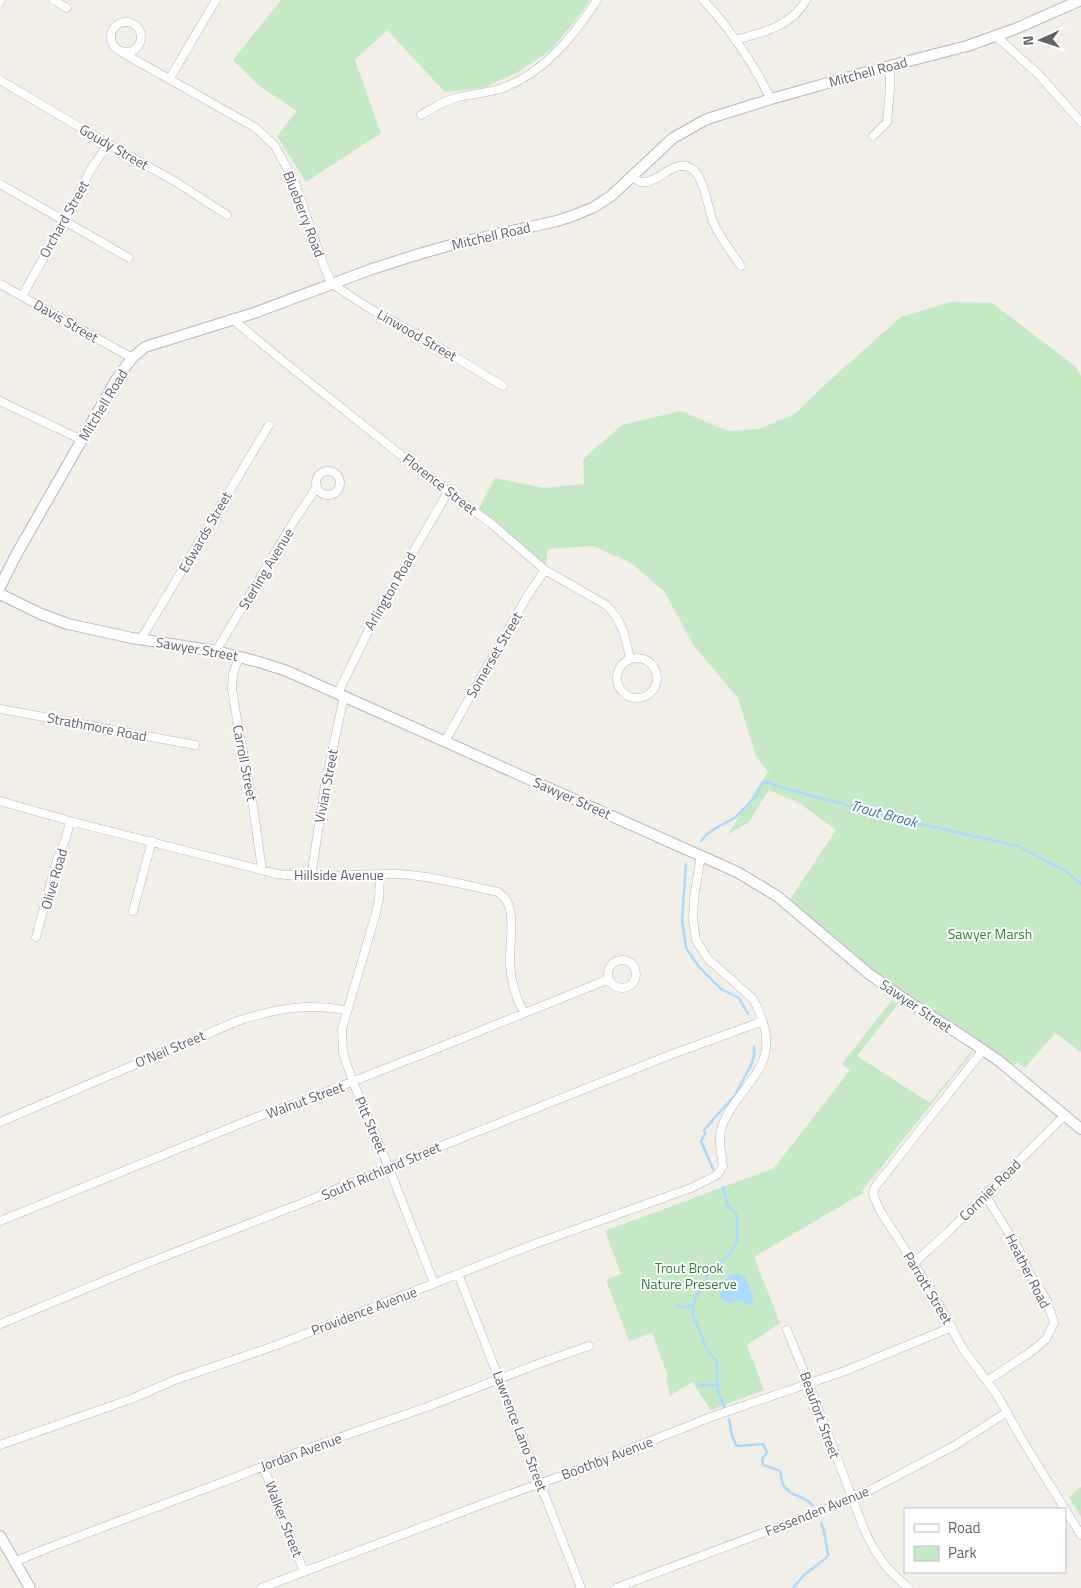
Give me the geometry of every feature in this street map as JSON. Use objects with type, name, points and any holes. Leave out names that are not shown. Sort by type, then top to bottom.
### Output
[{"type":"street","points":[[54,0],[68,8]]},
{"type":"street","points":[[170,78],[216,0]]},
{"type":"street","points":[[421,115],[453,99],[500,88],[533,72],[561,48],[597,0]]},
{"type":"street","points":[[703,0],[754,66],[771,99]]},
{"type":"street","points":[[735,40],[763,33],[783,24],[794,15],[806,0]]},
{"type":"street","name":"Mitchell Road","points":[[0,587],[16,555],[116,380],[132,358],[145,347],[262,310],[372,269],[427,251],[557,221],[575,215],[594,207],[611,196],[673,138],[707,119],[771,99],[958,49],[996,36],[1081,0]]},
{"type":"street","points":[[140,43],[133,51],[123,53],[115,48],[110,39],[112,30],[119,23],[129,22],[134,24],[140,32],[143,58],[148,66]]},
{"type":"street","points":[[996,36],[1038,74],[1081,122]]},
{"type":"street","name":"Blueberry Road","points":[[123,53],[256,128],[275,146],[295,183],[322,264],[332,284]]},
{"type":"street","points":[[873,136],[887,122],[890,66]]},
{"type":"street","name":"Goudy Street","points":[[0,80],[176,182],[227,215]]},
{"type":"street","name":"Orchard Street","points":[[22,296],[64,222],[91,169],[108,144]]},
{"type":"street","points":[[631,177],[642,182],[650,181],[676,167],[691,167],[702,183],[715,227],[741,266]]},
{"type":"street","points":[[0,184],[129,258]]},
{"type":"street","name":"Davis Street","points":[[0,284],[132,358]]},
{"type":"street","name":"Linwood Street","points":[[332,284],[372,310],[503,386]]},
{"type":"street","name":"Florence Street","points":[[232,319],[448,492],[488,521],[545,570],[598,600],[612,611],[621,625],[626,638],[630,659]]},
{"type":"street","points":[[0,401],[82,440]]},
{"type":"street","name":"Edwards Street","points":[[141,640],[269,425]]},
{"type":"street","name":"Sterling Avenue","points":[[216,652],[296,518],[317,487]]},
{"type":"street","name":"Arlington Road","points":[[341,695],[372,621],[448,492]]},
{"type":"street","name":"Somerset Street","points":[[445,741],[528,594],[545,570]]},
{"type":"street","name":"Sawyer Street","points":[[0,594],[41,614],[68,624],[141,640],[216,652],[287,671],[737,872],[777,896],[868,973],[898,995],[983,1050],[1020,1077],[1081,1129]]},
{"type":"street","name":"Carroll Street","points":[[239,657],[233,674],[232,689],[253,806],[262,870]]},
{"type":"street","points":[[643,658],[652,664],[656,672],[656,685],[646,696],[638,698],[628,696],[618,685],[618,671],[630,659],[643,658]]},
{"type":"street","name":"Vivian Street","points":[[311,877],[312,860],[341,695]]},
{"type":"street","name":"Strathmore Road","points":[[0,709],[195,745]]},
{"type":"street","name":"Hillside Avenue","points":[[0,801],[70,821],[277,874],[311,877],[419,876],[498,892],[506,898],[509,907],[512,980],[517,1000],[524,1014]]},
{"type":"street","name":"Olive Road","points":[[36,937],[70,821]]},
{"type":"street","points":[[133,910],[152,841]]},
{"type":"street","points":[[702,855],[694,898],[693,920],[696,940],[708,959],[752,998],[763,1021]]},
{"type":"street","name":"Pitt Street","points":[[380,875],[379,899],[376,913],[342,1029],[343,1053],[352,1082],[389,1168],[434,1283]]},
{"type":"street","name":"Walnut Street","points":[[0,1221],[257,1117],[352,1082],[610,979]]},
{"type":"street","name":"O'Neil Street","points":[[0,1122],[240,1020],[289,1008],[314,1006],[347,1010]]},
{"type":"street","name":"Providence Avenue","points":[[0,1446],[131,1399],[175,1380],[277,1345],[532,1245],[691,1188],[717,1175],[723,1166],[719,1134],[724,1121],[756,1075],[766,1053],[767,1037],[763,1021]]},
{"type":"street","name":"South Richland Street","points":[[0,1324],[145,1264],[310,1200],[670,1055],[763,1021]]},
{"type":"street","name":"Parrott Street","points":[[983,1050],[875,1187],[873,1194],[879,1209],[914,1263],[963,1349],[1007,1412],[1065,1508]]},
{"type":"street","name":"Cormier Road","points":[[914,1263],[950,1230],[1064,1115]]},
{"type":"street","name":"Heather Road","points":[[985,1195],[1018,1248],[1031,1276],[1047,1301],[1054,1323],[1046,1339],[1032,1351],[987,1381]]},
{"type":"street","name":"Lawrence Lano Street","points":[[458,1274],[582,1588]]},
{"type":"street","name":"Boothby Avenue","points":[[261,1588],[575,1471],[711,1418],[809,1384],[891,1353],[952,1327]]},
{"type":"street","name":"Beaufort Street","points":[[787,1330],[873,1550],[894,1576],[909,1588]]},
{"type":"street","name":"Jordan Avenue","points":[[14,1562],[306,1449],[427,1408],[500,1378],[589,1346]]},
{"type":"street","name":"Fessenden Avenue","points":[[616,1588],[853,1499],[954,1446],[1007,1412]]},
{"type":"street","name":"Walker Street","points":[[263,1466],[304,1572]]},
{"type":"street","name":"Parrott Street","points":[[1066,1510],[1081,1535]]},
{"type":"street","points":[[0,1536],[30,1588]]},
{"type":"green space","points":[[281,0],[590,0],[550,51],[516,73],[482,88],[445,92],[387,30],[355,60],[381,133],[306,182],[277,136],[297,111],[258,85],[233,60]]},
{"type":"green space","name":"Sawyer Marsh","points":[[950,302],[992,303],[1076,367],[1081,376],[1081,1052],[1055,1033],[1025,1068],[1017,1062],[1011,1071],[898,995],[787,904],[836,830],[799,803],[769,790],[748,823],[728,834],[767,773],[771,776],[756,756],[738,698],[694,646],[664,591],[631,563],[593,546],[548,549],[545,570],[477,512],[495,478],[544,488],[584,484],[583,459],[622,425],[681,411],[728,431],[759,429],[795,414],[901,317]]},
{"type":"green space","name":"Trout Brook Nature Preserve","points":[[892,1000],[898,1004],[857,1056],[930,1103],[972,1053],[862,1191],[863,1193],[754,1257],[780,1323],[747,1345],[764,1390],[711,1410],[692,1382],[670,1396],[666,1377],[668,1376],[652,1333],[629,1341],[606,1280],[621,1274],[605,1231],[774,1168],[850,1070],[842,1064]]},
{"type":"green space","points":[[1081,1487],[1081,1517],[1069,1497]]},
{"type":"water","points":[[738,1273],[745,1277],[753,1303],[748,1305],[739,1300],[730,1303],[722,1298],[719,1286],[729,1276]]},
{"type":"waterway","name":"Trout Brook","points":[[701,841],[716,828],[736,817],[756,796],[762,783],[769,782],[779,787],[903,820],[1018,846],[1067,872],[1081,884]]},
{"type":"waterway","name":"Trout Brook","points":[[686,864],[682,920],[686,948],[699,967],[721,989],[739,998],[748,1014]]},
{"type":"waterway","name":"Trout Brook","points":[[713,1169],[701,1141],[705,1134],[704,1130],[734,1097],[751,1065],[754,1047]]},
{"type":"waterway","name":"Trout Brook","points":[[723,1187],[728,1206],[735,1212],[737,1217],[737,1241],[729,1255],[708,1272],[693,1305],[693,1315],[706,1348],[717,1362],[718,1391],[725,1409]]},
{"type":"waterway","points":[[677,1305],[684,1307],[692,1305]]},
{"type":"waterway","points":[[698,1384],[705,1386],[717,1384]]},
{"type":"waterway","name":"Trout Brook","points":[[729,1419],[736,1445],[763,1444],[767,1453],[762,1459],[763,1465],[780,1471],[783,1484],[787,1490],[810,1502],[813,1506]]},
{"type":"waterway","name":"Trout Brook","points":[[793,1588],[804,1575],[828,1555],[821,1523]]}]
